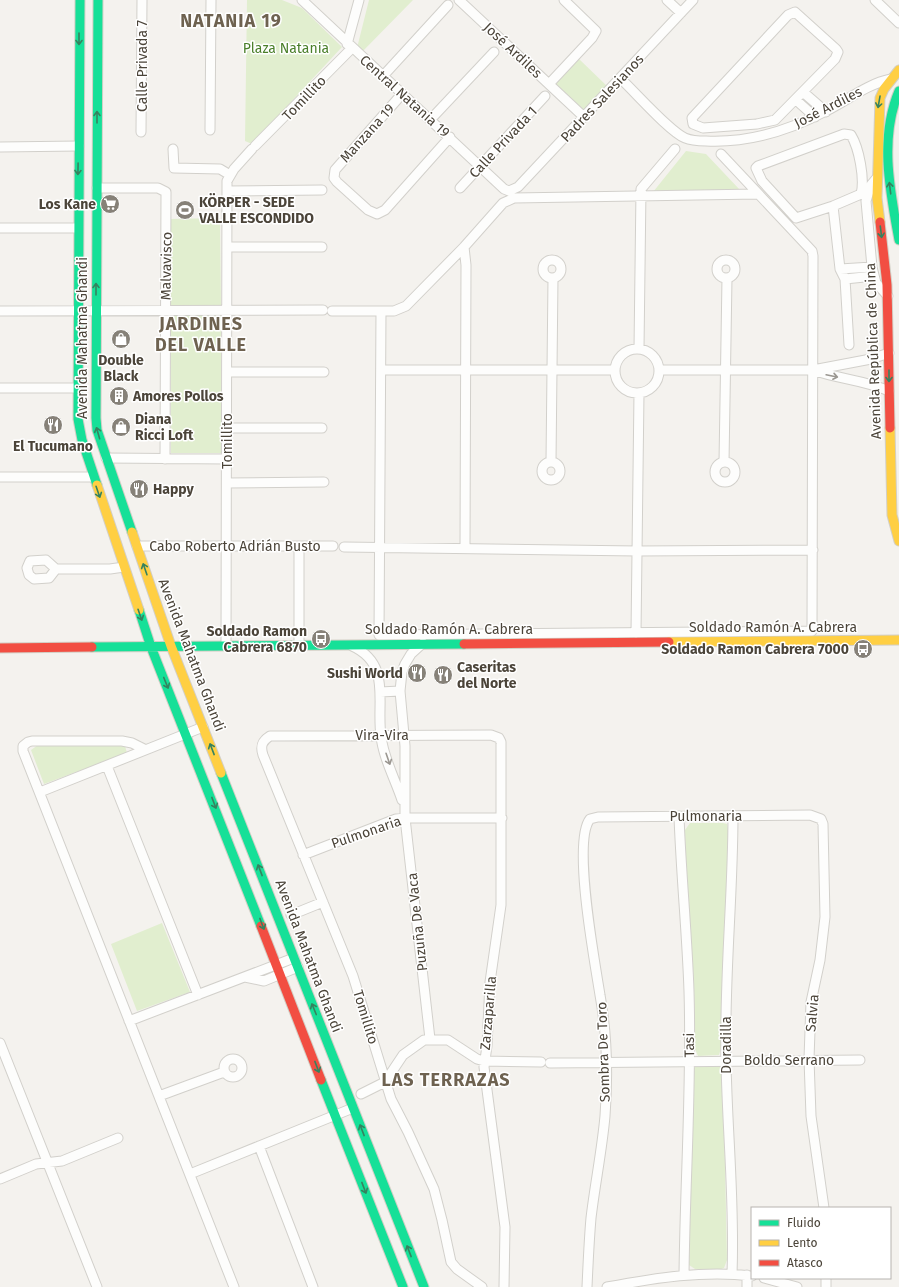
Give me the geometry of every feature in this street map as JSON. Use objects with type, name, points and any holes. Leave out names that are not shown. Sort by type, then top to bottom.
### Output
[{"type":"main road","name":"Avenida Mahatma Ghandi","points":[[80,0],[77,228],[77,388],[79,429],[93,477],[151,646],[278,965],[403,1287]]},
{"type":"main road","name":"Avenida Mahatma Ghandi","points":[[98,0],[96,311],[97,430],[171,646],[424,1287]]},
{"type":"main road","name":"Avenida República de China","points":[[899,70],[882,93],[878,107],[876,179],[876,198],[888,296],[892,515],[899,541]]},
{"type":"main road","points":[[899,90],[891,114],[888,166],[891,196],[899,240]]},
{"type":"main road","name":"Soldado Ramón A. Cabrera","points":[[0,648],[299,644],[899,640]]},
{"type":"street","name":"Calle Privada 7","points":[[142,0],[142,132]]},
{"type":"street","points":[[210,130],[211,0]]},
{"type":"street","name":"Central Natania 19","points":[[302,0],[310,3],[349,46],[509,191]]},
{"type":"street","points":[[349,46],[359,0]]},
{"type":"street","name":"José Ardiles","points":[[459,0],[584,117]]},
{"type":"street","points":[[550,84],[592,38],[596,31],[564,0]]},
{"type":"street","points":[[667,0],[681,13]]},
{"type":"street","name":"Padres Salesianos","points":[[509,191],[518,187],[621,79],[693,0]]},
{"type":"street","points":[[875,0],[899,23]]},
{"type":"street","points":[[382,76],[448,5]]},
{"type":"street","points":[[796,12],[838,52],[835,59],[796,100],[775,120],[757,124],[703,128],[697,127],[692,121],[692,118],[788,15],[796,12]]},
{"type":"street","name":"Tomillito","points":[[226,645],[227,191],[230,175],[253,148],[271,132],[349,46]]},
{"type":"street","points":[[430,120],[494,52]]},
{"type":"street","name":"José Ardiles","points":[[621,79],[674,131],[691,140],[716,141],[753,137],[789,127],[826,112],[873,84],[891,79]]},
{"type":"street","points":[[803,92],[826,112]]},
{"type":"street","name":"Manzana 19","points":[[402,94],[334,173],[337,182],[368,210],[377,214],[384,210],[450,137]]},
{"type":"street","name":"Calle Privada 1","points":[[460,188],[545,96]]},
{"type":"street","points":[[796,100],[816,117]]},
{"type":"street","points":[[844,134],[850,135],[858,152],[862,190],[861,194],[857,197],[833,206],[796,218],[762,181],[756,168],[844,134]]},
{"type":"street","points":[[0,147],[79,146]]},
{"type":"street","points":[[173,149],[174,168],[220,169],[230,175]]},
{"type":"street","points":[[638,349],[640,196],[644,185],[675,149]]},
{"type":"street","points":[[381,311],[379,635],[812,631],[813,256],[812,251],[721,154]]},
{"type":"street","points":[[876,179],[871,185],[866,201],[872,266],[876,283],[888,296]]},
{"type":"street","name":"Malvavisco","points":[[97,188],[158,188],[166,192],[165,459]]},
{"type":"street","points":[[227,191],[322,190]]},
{"type":"street","points":[[0,311],[394,311],[406,306],[464,247],[503,203],[514,198],[758,194]]},
{"type":"street","points":[[833,206],[840,269],[845,279],[849,345]]},
{"type":"street","points":[[0,228],[77,228]]},
{"type":"street","points":[[227,246],[322,247]]},
{"type":"street","points":[[464,247],[466,265],[465,548]]},
{"type":"street","points":[[840,269],[853,269],[872,266]]},
{"type":"street","points":[[845,279],[874,276]]},
{"type":"street","points":[[551,461],[553,278]]},
{"type":"street","points":[[724,462],[727,278]]},
{"type":"street","points":[[638,349],[650,353],[655,357],[660,370],[659,377],[652,388],[639,393],[632,393],[621,386],[617,380],[616,370],[618,359],[623,354],[630,350],[638,349]]},
{"type":"street","points":[[660,370],[813,370],[889,354]]},
{"type":"street","points":[[381,370],[616,370]]},
{"type":"street","points":[[813,370],[825,375],[874,384],[889,391]]},
{"type":"street","points":[[227,372],[324,372]]},
{"type":"street","points":[[0,388],[77,388]]},
{"type":"street","points":[[636,633],[639,393]]},
{"type":"street","points":[[227,428],[322,428]]},
{"type":"street","points":[[106,458],[227,459]]},
{"type":"street","points":[[0,478],[93,477]]},
{"type":"street","points":[[227,483],[324,482]]},
{"type":"street","name":"Cabo Roberto Adrián Busto","points":[[137,546],[333,546]]},
{"type":"street","points":[[299,546],[299,644]]},
{"type":"street","points":[[344,547],[637,551],[813,550]]},
{"type":"street","points":[[56,569],[110,569],[124,567]]},
{"type":"street","points":[[404,806],[404,735],[400,691],[402,672],[411,654],[423,643]]},
{"type":"street","points":[[347,644],[361,650],[375,665],[378,672],[381,707],[380,734],[404,806]]},
{"type":"street","points":[[380,692],[400,691]]},
{"type":"street","points":[[40,792],[107,766],[186,732],[203,727]]},
{"type":"street","name":"Vira-Vira","points":[[266,739],[276,735],[380,734],[491,735],[499,738]]},
{"type":"street","name":"Zarzaparilla","points":[[499,738],[502,747],[500,917],[490,982],[487,1046],[484,1061],[505,1227],[504,1287]]},
{"type":"street","name":"Tomillito","points":[[266,739],[261,748],[263,755],[358,989],[385,1082],[434,1189],[451,1262],[457,1269],[482,1287]]},
{"type":"street","points":[[144,749],[132,743],[122,741],[28,742],[23,746],[23,751],[234,1287]]},
{"type":"street","points":[[107,766],[198,995]]},
{"type":"street","name":"Puzuña De Vaca","points":[[404,806],[430,1039]]},
{"type":"street","name":"Pulmonaria","points":[[590,819],[598,817],[733,815],[810,815],[820,819]]},
{"type":"street","name":"Doradilla","points":[[732,1274],[732,1193],[725,1020],[733,815]]},
{"type":"street","name":"Tasi","points":[[679,816],[689,991],[690,1061],[684,1275]]},
{"type":"street","name":"Pulmonaria","points":[[303,855],[396,819],[502,818]]},
{"type":"street","name":"Sombra De Toro","points":[[587,1287],[591,1218],[605,1116],[606,1063],[602,1005],[589,925],[585,876],[584,831],[586,824],[590,819]]},
{"type":"street","name":"Salvia","points":[[820,819],[824,830],[824,917],[820,960],[812,1002],[809,1059],[810,1109],[824,1207]]},
{"type":"street","points":[[291,915],[323,902]]},
{"type":"street","points":[[129,1021],[278,965],[296,963]]},
{"type":"street","points":[[245,977],[260,981],[281,974],[296,963]]},
{"type":"street","points":[[360,1094],[385,1082],[408,1050],[424,1040],[430,1039]]},
{"type":"street","name":"Boldo Serrano","points":[[430,1039],[448,1040],[477,1059],[484,1061],[606,1063],[809,1059],[860,1060]]},
{"type":"street","points":[[0,1042],[97,1287]]},
{"type":"street","points":[[159,1096],[224,1072]]},
{"type":"street","points":[[190,1174],[353,1108]]},
{"type":"street","points":[[0,1179],[36,1164],[62,1161],[118,1138]]},
{"type":"street","points":[[259,1146],[313,1287]]},
{"type":"street","points":[[607,1287],[665,1282],[684,1275],[732,1274],[749,1276],[747,1287]]},
{"type":"street","points":[[768,1279],[797,1287]]},
{"type":"green space","name":"Plaza Natania","points":[[247,0],[282,0],[302,8],[342,47],[252,144],[245,141]]},
{"type":"green space","points":[[369,0],[413,0],[362,52],[357,48]]},
{"type":"green space","points":[[579,59],[608,87],[584,112],[555,84]]},
{"type":"green space","points":[[686,151],[706,154],[740,190],[653,192]]},
{"type":"green space","points":[[220,218],[221,305],[171,306],[170,219]]},
{"type":"green space","points":[[171,315],[221,315],[221,453],[171,453]]},
{"type":"green space","points":[[38,745],[125,746],[127,753],[44,784],[31,750]]},
{"type":"green space","points":[[690,823],[727,824],[729,834],[721,1048],[719,1055],[698,1056],[695,1049],[694,983],[686,872],[685,830]]},
{"type":"green space","points":[[162,923],[190,992],[137,1011],[111,944]]},
{"type":"green space","points":[[718,1064],[723,1069],[727,1260],[724,1268],[721,1269],[695,1269],[689,1265],[694,1068],[696,1065]]},
{"type":"traffic: fast","points":[[80,0],[78,419],[82,440],[97,485]]},
{"type":"traffic: fast","points":[[98,0],[96,418],[97,430],[132,532]]},
{"type":"traffic: fast","points":[[899,91],[889,127],[888,146],[888,165],[892,203],[899,240]]},
{"type":"traffic: fast","points":[[139,610],[151,647],[261,926]]},
{"type":"traffic: fast","points":[[92,647],[464,644]]},
{"type":"traffic: fast","points":[[221,773],[424,1287]]},
{"type":"traffic: fast","points":[[321,1080],[403,1287]]},
{"type":"traffic: slow","points":[[880,222],[877,198],[880,98],[884,89],[899,70]]},
{"type":"traffic: slow","points":[[890,428],[892,515],[899,541]]},
{"type":"traffic: slow","points":[[97,485],[139,610]]},
{"type":"traffic: slow","points":[[132,532],[171,646],[221,773]]},
{"type":"traffic: slow","points":[[669,642],[899,640]]},
{"type":"traffic: jam","points":[[880,222],[887,285],[890,428]]},
{"type":"traffic: jam","points":[[464,644],[669,642]]},
{"type":"traffic: jam","points":[[0,648],[92,647]]},
{"type":"traffic: jam","points":[[261,926],[321,1080]]},
{"type":"place","name":"Los Kane","points":[[110,204]]},
{"type":"place","name":"KÖRPER - SEDE VALLE ESCONDIDO","points":[[185,210]]},
{"type":"place","name":"Double Black","points":[[121,339]]},
{"type":"place","name":"Amores Pollos","points":[[119,396]]},
{"type":"place","name":"El Tucumano","points":[[53,425]]},
{"type":"place","name":"Diana Ricci Loft","points":[[121,427]]},
{"type":"place","name":"Happy","points":[[139,489]]},
{"type":"place","name":"Soldado Ramon Cabrera 6870","points":[[321,639]]},
{"type":"place","name":"Soldado Ramon Cabrera 7000","points":[[863,649]]},
{"type":"place","name":"Sushi World","points":[[417,673]]},
{"type":"place","name":"Caseritas del Norte","points":[[443,675]]},
{"type":"district","name":"NATANIA 19","points":[[231,21]]},
{"type":"district","name":"JARDINES DEL VALLE","points":[[201,334]]},
{"type":"district","name":"LAS TERRAZAS","points":[[446,1080]]}]
